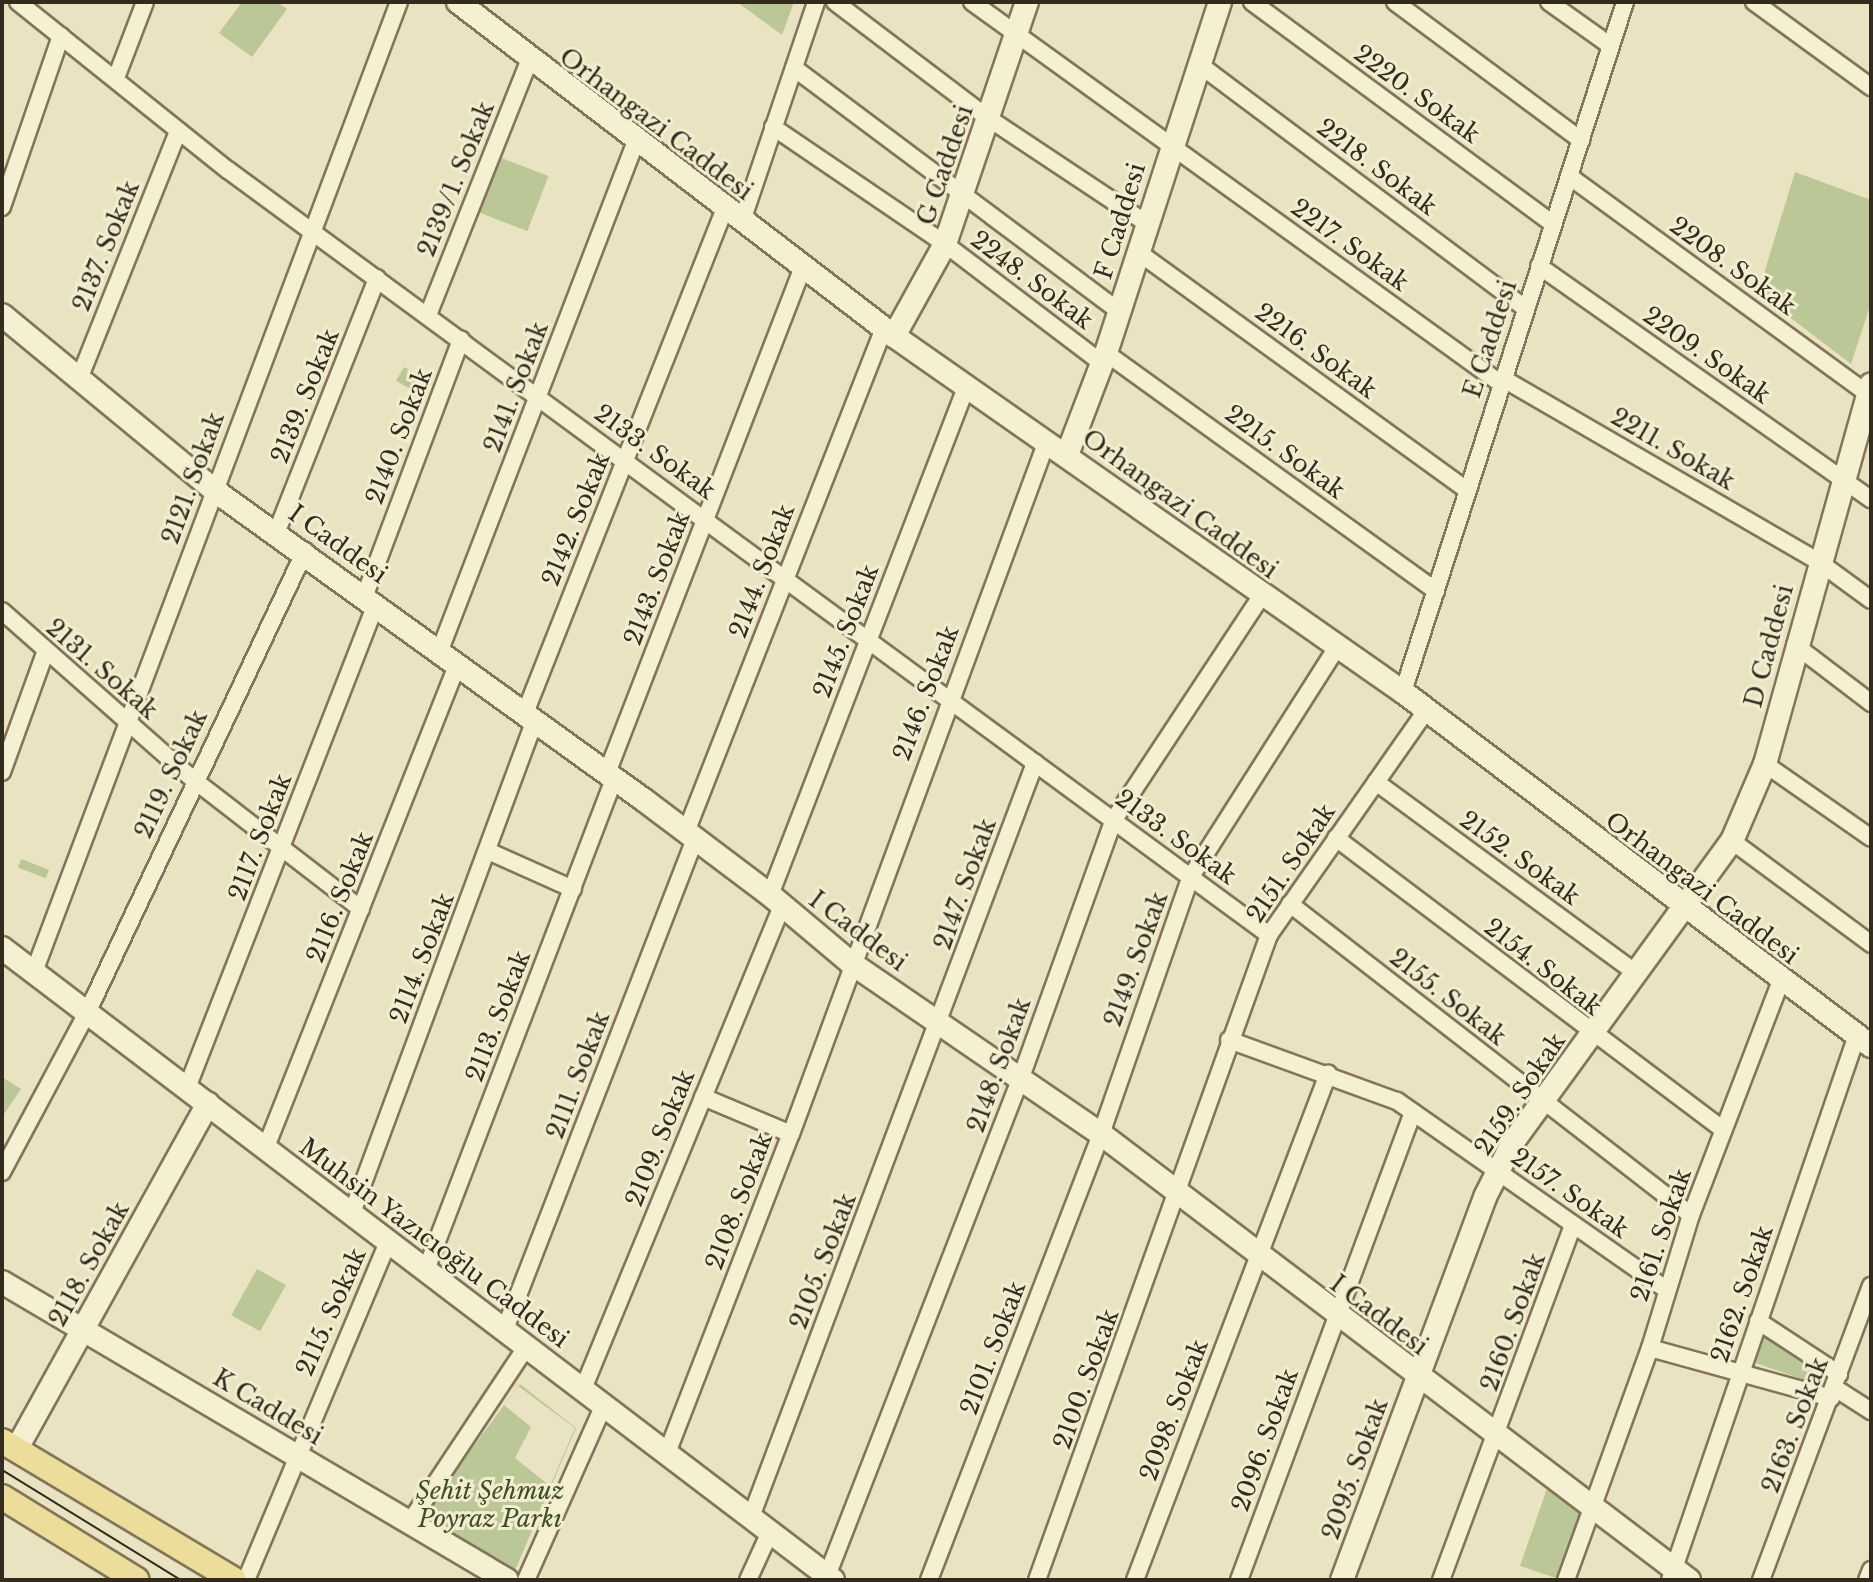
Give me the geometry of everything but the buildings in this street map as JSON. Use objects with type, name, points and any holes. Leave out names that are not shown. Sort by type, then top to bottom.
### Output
[{"type":"main road","points":[[9,1446],[234,1580]]},
{"type":"main road","points":[[2,1497],[137,1580]]},
{"type":"street","name":"2133. Sokak","points":[[18,2],[178,131],[312,231],[626,459],[1269,935]]},
{"type":"street","points":[[116,78],[145,2]]},
{"type":"street","name":"2121. Sokak","points":[[34,972],[399,2]]},
{"type":"street","name":"Orhangazi Caddesi","points":[[458,2],[529,61],[889,332],[1403,692],[1864,1041]]},
{"type":"street","name":"2142. Sokak","points":[[530,717],[626,459],[773,127],[816,2]]},
{"type":"street","points":[[835,2],[988,118],[1146,223]]},
{"type":"street","name":"2217. Sokak","points":[[972,2],[1501,380]]},
{"type":"street","name":"G Caddesi","points":[[889,332],[945,244],[1027,2]]},
{"type":"street","name":"F Caddesi","points":[[1067,455],[1120,312],[1146,223],[1220,2]]},
{"type":"street","name":"2220. Sokak","points":[[1252,2],[1553,224]]},
{"type":"street","points":[[1395,2],[1581,140]]},
{"type":"street","points":[[1549,2],[1611,46]]},
{"type":"street","name":"E Caddesi","points":[[1403,692],[1465,489],[1625,2]]},
{"type":"street","points":[[1754,2],[1871,87]]},
{"type":"street","points":[[2,207],[61,36]]},
{"type":"street","name":"2139/1. Sokak","points":[[428,315],[529,61]]},
{"type":"street","name":"2218. Sokak","points":[[1200,65],[1525,308]]},
{"type":"street","points":[[794,68],[1120,312]]},
{"type":"street","name":"2248. Sokak","points":[[773,127],[945,244],[1104,358]]},
{"type":"street","name":"2137. Sokak","points":[[79,379],[178,131]]},
{"type":"street","name":"2141. Sokak","points":[[449,657],[537,397],[636,141]]},
{"type":"street","name":"2208. Sokak","points":[[1569,176],[1870,391]]},
{"type":"street","name":"2216. Sokak","points":[[1138,252],[1465,489]]},
{"type":"street","name":"2209. Sokak","points":[[1539,266],[1871,499]]},
{"type":"street","name":"2143. Sokak","points":[[610,776],[803,267]]},
{"type":"street","name":"2139. Sokak","points":[[277,531],[377,278]]},
{"type":"street","name":"I Caddesi","points":[[2,315],[214,490],[305,551],[690,835],[851,963],[941,1021],[1020,1080],[1101,1134],[1258,1258],[1498,1435],[1678,1576]]},
{"type":"street","name":"2144. Sokak","points":[[690,835],[785,578],[889,332]]},
{"type":"street","name":"2140. Sokak","points":[[371,599],[461,339]]},
{"type":"street","name":"2215. Sokak","points":[[1104,358],[1436,591]]},
{"type":"street","name":"2211. Sokak","points":[[1501,380],[1819,562],[1871,600]]},
{"type":"street","name":"2145. Sokak","points":[[776,901],[869,640],[967,385]]},
{"type":"street","name":"D Caddesi","points":[[1688,908],[1732,841],[1765,764],[1795,645],[1847,482],[1870,391]]},
{"type":"street","name":"2146. Sokak","points":[[851,963],[1047,441]]},
{"type":"street","name":"2119. Sokak","points":[[2,1172],[86,1016],[194,780],[305,551]]},
{"type":"street","name":"2148. Sokak","points":[[830,1578],[1020,1080],[1113,821],[1262,595]]},
{"type":"street","name":"2117. Sokak","points":[[187,1088],[282,848],[371,599]]},
{"type":"street","name":"2131. Sokak","points":[[2,611],[45,653],[194,780],[361,909]]},
{"type":"street","points":[[1795,645],[1871,703]]},
{"type":"street","name":"2149. Sokak","points":[[1101,1134],[1190,878],[1337,647]]},
{"type":"street","points":[[2,772],[45,653]]},
{"type":"street","name":"2116. Sokak","points":[[266,1147],[361,909],[449,657]]},
{"type":"street","name":"2151. Sokak","points":[[1179,1194],[1229,1040],[1269,935],[1426,711]]},
{"type":"street","name":"2114. Sokak","points":[[352,1213],[488,851],[530,717]]},
{"type":"street","name":"2147. Sokak","points":[[941,1021],[1035,763]]},
{"type":"street","points":[[1765,764],[1871,838]]},
{"type":"street","name":"2113. Sokak","points":[[426,1270],[573,889],[610,776]]},
{"type":"street","name":"2152. Sokak","points":[[1376,782],[1636,973]]},
{"type":"street","name":"2111. Sokak","points":[[505,1329],[690,835]]},
{"type":"street","name":"2154. Sokak","points":[[1336,838],[1723,1130]]},
{"type":"street","points":[[1732,841],[1871,944]]},
{"type":"street","points":[[488,851],[573,889]]},
{"type":"street","name":"2109. Sokak","points":[[583,1389],[703,1097],[776,901]]},
{"type":"street","name":"2155. Sokak","points":[[1290,904],[1691,1215]]},
{"type":"street","name":"2159. Sokak","points":[[1416,1375],[1498,1171],[1636,973],[1688,908]]},
{"type":"street","name":"Muhsin Yazıcıoğlu Caddesi","points":[[2,948],[86,1016],[266,1147],[830,1578]]},
{"type":"street","name":"2108. Sokak","points":[[667,1453],[791,1134],[851,963]]},
{"type":"street","name":"2161. Sokak","points":[[1566,1580],[1650,1348],[1665,1289],[1691,1215],[1781,981]]},
{"type":"street","name":"2105. Sokak","points":[[751,1517],[941,1021]]},
{"type":"street","name":"2157. Sokak","points":[[1229,1040],[1328,1074],[1413,1112],[1665,1289]]},
{"type":"street","name":"2162. Sokak","points":[[1678,1576],[1758,1321],[1864,1041]]},
{"type":"street","name":"2098. Sokak","points":[[1135,1580],[1328,1074]]},
{"type":"street","points":[[703,1097],[791,1134]]},
{"type":"street","name":"2118. Sokak","points":[[9,1446],[84,1329],[208,1104]]},
{"type":"street","name":"2096. Sokak","points":[[1239,1580],[1413,1112]]},
{"type":"street","name":"2101. Sokak","points":[[929,1580],[1101,1134]]},
{"type":"street","name":"2100. Sokak","points":[[1037,1580],[1179,1194]]},
{"type":"street","name":"2160. Sokak","points":[[1441,1580],[1498,1435],[1573,1225]]},
{"type":"street","name":"2115. Sokak","points":[[246,1580],[296,1453],[389,1240]]},
{"type":"street","name":"K Caddesi","points":[[2,1282],[507,1580]]},
{"type":"street","name":"2163. Sokak","points":[[1761,1580],[1871,1286]]},
{"type":"street","points":[[1758,1321],[1835,1387],[1871,1411]]},
{"type":"street","points":[[410,1522],[527,1346]]},
{"type":"street","points":[[1650,1348],[1740,1375],[1835,1387]]},
{"type":"street","name":"2095. Sokak","points":[[1342,1580],[1416,1375]]},
{"type":"street","points":[[526,1580],[604,1405]]},
{"type":"street","points":[[748,1580],[770,1532]]},
{"type":"street","points":[[1867,1580],[1871,1570]]},
{"type":"green space","points":[[242,2],[277,2],[287,9],[252,57],[219,33]]},
{"type":"green space","points":[[737,2],[794,2],[782,35]]},
{"type":"green space","points":[[499,157],[548,176],[527,231],[478,212]]},
{"type":"green space","points":[[1795,172],[1871,200],[1871,303],[1851,364],[1758,293]]},
{"type":"green space","points":[[404,367],[432,383],[424,397],[396,381]]},
{"type":"green space","points":[[21,859],[49,870],[46,878],[18,867]]},
{"type":"green space","points":[[2,1077],[21,1089],[2,1117]]},
{"type":"green space","points":[[257,1269],[286,1285],[260,1331],[231,1315]]},
{"type":"green space","points":[[1764,1335],[1813,1364],[1807,1381],[1756,1363]]},
{"type":"green space","name":"Şehit Şehmuz Poyraz Parkı","points":[[520,1384],[576,1428],[513,1575],[419,1519],[504,1405],[531,1427],[515,1458],[550,1486],[575,1428],[518,1386]]},
{"type":"green space","points":[[1548,1486],[1582,1514],[1559,1579],[1520,1566]]},
{"type":"tram line","points":[[2,1470],[181,1580]]}]
